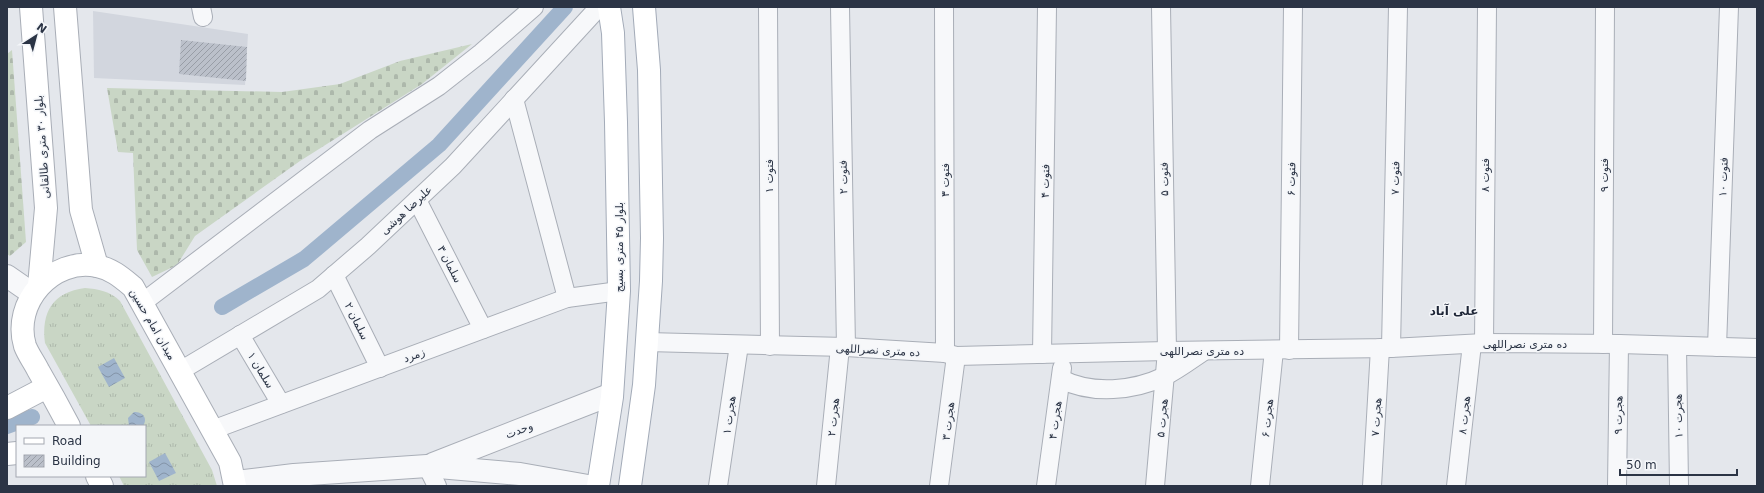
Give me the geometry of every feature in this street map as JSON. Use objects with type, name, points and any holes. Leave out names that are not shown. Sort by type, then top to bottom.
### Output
[{"type":"main road","name":"بلوار ۳۰ متری طالقانی","points":[[31,7],[46,208],[36,290]]},
{"type":"main road","points":[[65,7],[81,210],[97,266]]},
{"type":"main road","name":"بلوار ۴۵ متری بسیج","points":[[598,486],[612,394],[620,291],[613,33],[610,7]]},
{"type":"main road","points":[[630,486],[644,385],[652,238],[648,70],[644,7]]},
{"type":"main road","points":[[619,236],[652,238]]},
{"type":"main road","name":"میدان امام حسین","points":[[68,425],[25,346],[22,325],[27,304],[36,290],[55,273],[75,266],[97,266],[117,274],[133,287],[230,462],[236,484]]},
{"type":"main road","points":[[7,408],[47,387]]},
{"type":"main road","points":[[98,477],[102,486]]},
{"type":"street","points":[[142,303],[370,130],[439,86],[481,53],[534,7]]},
{"type":"street","name":"علیرضا هوشی","points":[[180,371],[318,289],[453,166],[599,7]]},
{"type":"street","name":"فتوت ۱","points":[[768,7],[770,346]]},
{"type":"street","name":"فتوت ۲","points":[[840,7],[843,347]]},
{"type":"street","name":"فتوت ۳","points":[[944,7],[951,355]]},
{"type":"street","name":"فتوت ۴","points":[[1042,354],[1048,7]]},
{"type":"street","name":"فتوت ۵","points":[[1161,7],[1167,351]]},
{"type":"street","name":"فتوت ۶","points":[[1281,350],[1293,7]]},
{"type":"street","name":"فتوت ۷","points":[[1386,348],[1398,7]]},
{"type":"street","name":"فتوت ۸","points":[[1478,343],[1486,7]]},
{"type":"street","name":"فتوت ۹","points":[[1604,7],[1611,344]]},
{"type":"street","name":"فتوت ۱۰","points":[[1718,347],[1729,7]]},
{"type":"street","points":[[514,99],[567,298]]},
{"type":"street","name":"سلمان ۳","points":[[417,200],[483,329]]},
{"type":"street","name":"سلمان ۲","points":[[334,275],[380,368]]},
{"type":"street","points":[[7,276],[36,290]]},
{"type":"street","name":"زمرد","points":[[212,430],[567,298],[620,291]]},
{"type":"street","name":"سلمان ۱","points":[[240,335],[281,404]]},
{"type":"street","name":"ده متری نصراللهی","points":[[647,342],[843,347],[951,355],[1386,348],[1478,343],[1611,344],[1757,348]]},
{"type":"street","name":"هجرت ۸","points":[[1456,486],[1478,343]]},
{"type":"street","name":"هجرت ۹","points":[[1611,344],[1617,486]]},
{"type":"street","name":"هجرت ۱","points":[[718,486],[739,345]]},
{"type":"street","name":"هجرت ۱۰","points":[[1677,346],[1679,486]]},
{"type":"street","name":"هجرت ۲","points":[[826,486],[843,347]]},
{"type":"street","name":"هجرت ۷","points":[[1372,486],[1386,348]]},
{"type":"street","name":"هجرت ۶","points":[[1260,486],[1281,350]]},
{"type":"street","name":"هجرت ۵","points":[[1155,486],[1167,351]]},
{"type":"street","points":[[1061,380],[1070,384],[1093,389],[1123,389],[1165,376],[1204,351]]},
{"type":"street","name":"هجرت ۴","points":[[1046,486],[1064,353]]},
{"type":"street","name":"هجرت ۳","points":[[940,486],[951,355]]},
{"type":"street","name":"وحدت","points":[[426,466],[612,394]]},
{"type":"street","points":[[426,466],[437,486]]},
{"type":"street","name":"وحدت","points":[[236,484],[297,481],[426,466],[520,474],[588,486]]},
{"type":"shaded area","points":[[93,11],[248,34],[245,85],[94,78]]},
{"type":"green space","points":[[472,44],[422,84],[300,161],[195,236],[177,265],[152,277],[137,250],[133,153],[118,152],[107,88],[282,92],[340,84],[400,61]]},
{"type":"green space","points":[[12,50],[26,242],[10,256],[7,254],[7,54]]},
{"type":"green space","points":[[85,288],[104,291],[120,301],[212,470],[217,486],[124,486],[120,477],[146,477],[146,425],[90,425],[45,343],[44,332],[47,313],[57,299],[74,290]]},
{"type":"water","points":[[114,358],[125,378],[109,387],[98,367]]},
{"type":"water","points":[[134,412],[142,414],[145,420],[143,425],[129,425],[128,418]]},
{"type":"water","points":[[165,453],[176,473],[159,481],[149,462]]},
{"type":"building","points":[[181,40],[247,47],[246,81],[179,74]]},
{"type":"waterway","points":[[222,307],[304,259],[439,145],[565,7]]},
{"type":"waterway","points":[[7,426],[32,417]]},
{"type":"district","name":"علی آباد","points":[[1454,311]]}]
